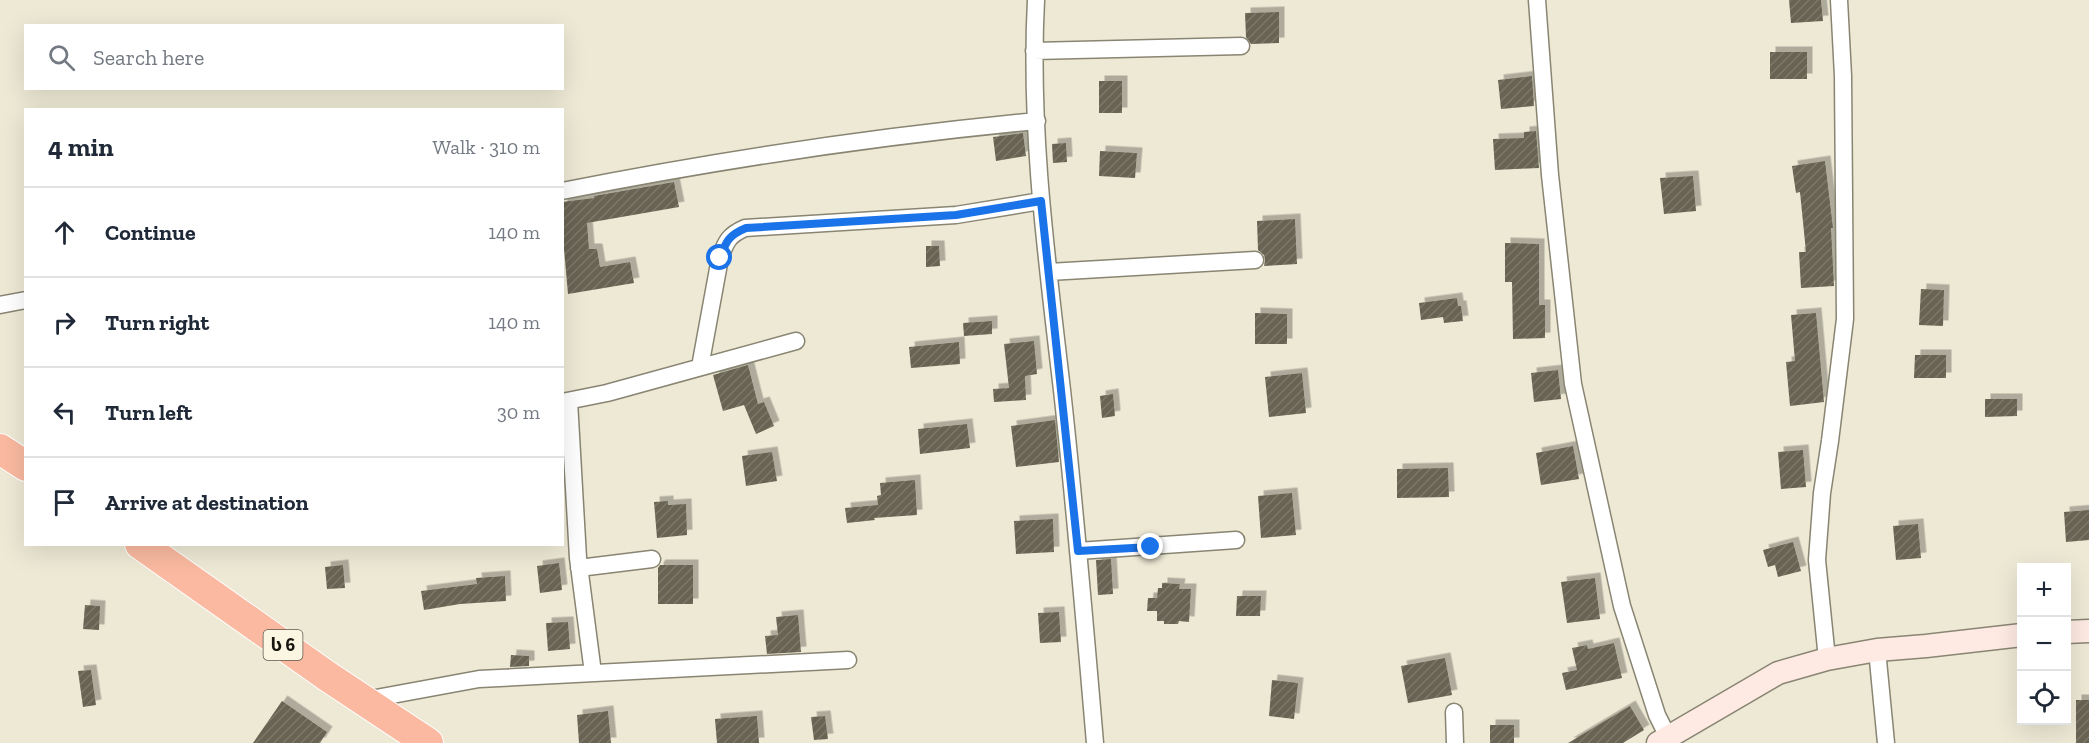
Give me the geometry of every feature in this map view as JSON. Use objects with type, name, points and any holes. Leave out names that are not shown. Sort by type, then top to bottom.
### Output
[{"type":"highway","points":[[0,449],[24,465]]},
{"type":"highway","name":"ს 6","points":[[143,546],[428,743]]},
{"type":"street","points":[[1036,0],[1034,51],[1041,201],[1078,551],[1095,743]]},
{"type":"street","points":[[1537,0],[1550,175],[1573,384],[1622,606],[1663,740],[1778,673],[1827,659],[1877,650],[2017,636]]},
{"type":"street","points":[[1827,659],[1817,560],[1822,493],[1845,319],[1843,76],[1839,0]]},
{"type":"street","points":[[1034,51],[1241,46]]},
{"type":"street","points":[[564,191],[632,177],[818,148],[942,130],[1037,121]]},
{"type":"street","points":[[700,367],[720,258],[732,233],[746,228],[956,215],[1041,201]]},
{"type":"street","points":[[1049,272],[1255,260]]},
{"type":"street","points":[[0,305],[24,300]]},
{"type":"street","points":[[593,673],[579,568],[566,401],[607,393],[796,341]]},
{"type":"street","points":[[1078,551],[1236,540]]},
{"type":"street","points":[[579,568],[652,559]]},
{"type":"street","points":[[2071,632],[2089,631]]},
{"type":"street","points":[[1877,650],[1886,743]]},
{"type":"street","points":[[364,700],[479,679],[848,660]]},
{"type":"street","points":[[1454,712],[1455,743]]},
{"type":"building","points":[[1789,0],[1821,0],[1823,21],[1791,23]]},
{"type":"building","points":[[1279,12],[1279,43],[1251,44],[1246,37],[1245,13]]},
{"type":"building","points":[[1770,52],[1807,52],[1807,79],[1770,79]]},
{"type":"building","points":[[1532,76],[1534,106],[1501,109],[1498,80]]},
{"type":"building","points":[[1099,81],[1122,81],[1122,113],[1099,113]]},
{"type":"building","points":[[1536,131],[1539,168],[1495,170],[1493,139],[1524,138],[1524,132]]},
{"type":"building","points":[[1023,133],[1026,156],[996,161],[993,137]]},
{"type":"building","points":[[1066,143],[1067,162],[1053,163],[1052,144]]},
{"type":"building","points":[[1100,151],[1137,153],[1135,178],[1099,176]]},
{"type":"building","points":[[1825,161],[1833,228],[1831,228],[1834,286],[1801,288],[1799,252],[1806,252],[1800,192],[1796,193],[1792,166]]},
{"type":"building","points":[[1693,176],[1696,211],[1664,214],[1660,178]]},
{"type":"building","points":[[674,182],[679,207],[587,223],[589,249],[597,249],[600,267],[630,262],[634,283],[568,294],[564,249],[564,202],[594,198],[594,196]]},
{"type":"building","points":[[1295,219],[1297,264],[1264,266],[1264,255],[1258,250],[1257,221]]},
{"type":"building","points":[[1505,243],[1539,244],[1539,305],[1545,305],[1545,338],[1513,339],[1512,282],[1505,282]]},
{"type":"building","points":[[926,246],[939,246],[940,266],[926,267]]},
{"type":"building","points":[[1921,289],[1944,290],[1943,326],[1919,325]]},
{"type":"building","points":[[1457,298],[1458,306],[1461,306],[1463,321],[1444,323],[1443,317],[1421,320],[1419,303]]},
{"type":"building","points":[[1255,313],[1287,314],[1287,344],[1255,344]]},
{"type":"building","points":[[1816,313],[1824,402],[1790,406],[1786,362],[1795,361],[1791,315]]},
{"type":"building","points":[[992,321],[992,334],[964,336],[963,323]]},
{"type":"building","points":[[1034,341],[1037,374],[1025,376],[1026,400],[994,402],[993,389],[1009,388],[1004,344]]},
{"type":"building","points":[[959,342],[960,364],[911,368],[909,347]]},
{"type":"building","points":[[1915,355],[1946,355],[1946,378],[1914,378]]},
{"type":"building","points":[[748,365],[758,404],[764,402],[774,426],[756,434],[744,405],[723,411],[713,375]]},
{"type":"building","points":[[1558,370],[1561,399],[1534,402],[1531,373]]},
{"type":"building","points":[[1302,373],[1306,413],[1269,417],[1265,377]]},
{"type":"building","points":[[1113,394],[1115,416],[1102,418],[1100,396]]},
{"type":"building","points":[[1985,399],[2017,399],[2017,416],[1985,417]]},
{"type":"building","points":[[1055,420],[1059,462],[1016,467],[1011,426]]},
{"type":"building","points":[[967,424],[970,448],[920,454],[918,429]]},
{"type":"building","points":[[1573,446],[1579,479],[1541,485],[1536,453]]},
{"type":"building","points":[[1803,450],[1806,487],[1781,489],[1778,452]]},
{"type":"building","points":[[772,452],[777,481],[746,486],[742,456]]},
{"type":"building","points":[[1448,468],[1449,497],[1397,498],[1397,469]]},
{"type":"building","points":[[915,480],[917,515],[874,518],[875,520],[847,523],[845,508],[878,505],[877,496],[881,495],[880,483]]},
{"type":"building","points":[[1292,493],[1296,535],[1261,538],[1258,496]]},
{"type":"building","points":[[668,501],[668,505],[686,504],[687,535],[657,538],[654,502]]},
{"type":"building","points":[[2089,510],[2089,540],[2066,542],[2064,512]]},
{"type":"building","points":[[1053,519],[1054,552],[1016,554],[1014,521]]},
{"type":"building","points":[[1918,524],[1921,558],[1896,560],[1893,526]]},
{"type":"building","points":[[1793,542],[1801,571],[1778,577],[1775,565],[1768,567],[1763,550]]},
{"type":"building","points":[[1111,559],[1113,594],[1098,595],[1096,560]]},
{"type":"building","points":[[559,563],[562,590],[540,593],[537,566]]},
{"type":"building","points":[[343,565],[345,588],[327,589],[325,567]]},
{"type":"building","points":[[660,565],[693,565],[693,604],[658,604],[658,568]]},
{"type":"building","points":[[505,576],[506,601],[460,604],[424,610],[421,591],[477,584],[476,578]]},
{"type":"building","points":[[1595,578],[1600,619],[1567,623],[1561,582]]},
{"type":"building","points":[[1162,583],[1180,584],[1179,589],[1191,589],[1189,622],[1164,624],[1164,621],[1157,621],[1157,611],[1147,611],[1148,598],[1157,598],[1158,588],[1162,588]]},
{"type":"building","points":[[1237,596],[1261,596],[1260,616],[1236,616]]},
{"type":"building","points":[[85,605],[100,606],[99,630],[83,629]]},
{"type":"building","points":[[1059,612],[1061,642],[1040,643],[1038,613]]},
{"type":"building","points":[[798,615],[801,652],[767,654],[765,636],[778,635],[776,617]]},
{"type":"building","points":[[568,622],[570,649],[548,651],[546,623]]},
{"type":"building","points":[[1614,643],[1622,678],[1566,690],[1562,673],[1577,670],[1572,648],[1587,645],[1588,649]]},
{"type":"building","points":[[511,655],[529,656],[529,666],[510,667]]},
{"type":"building","points":[[1445,658],[1452,695],[1408,703],[1401,666]]},
{"type":"building","points":[[91,670],[96,705],[83,707],[78,671]]},
{"type":"building","points":[[1272,680],[1298,683],[1294,719],[1269,716]]},
{"type":"building","points":[[2076,700],[2089,700],[2089,743],[2076,743]]},
{"type":"building","points":[[282,701],[327,732],[320,743],[253,743]]},
{"type":"building","points":[[1630,706],[1644,730],[1623,743],[1568,743]]},
{"type":"building","points":[[608,711],[611,743],[579,743],[577,715]]},
{"type":"building","points":[[757,716],[759,743],[717,743],[715,719]]},
{"type":"building","points":[[825,716],[828,739],[814,740],[811,717]]},
{"type":"building","points":[[1490,725],[1514,725],[1514,743],[1490,743]]},
{"type":"route","points":[[720,258],[732,233],[746,228],[956,215],[1041,201],[1070,458],[1078,551],[1151,547]]}]
